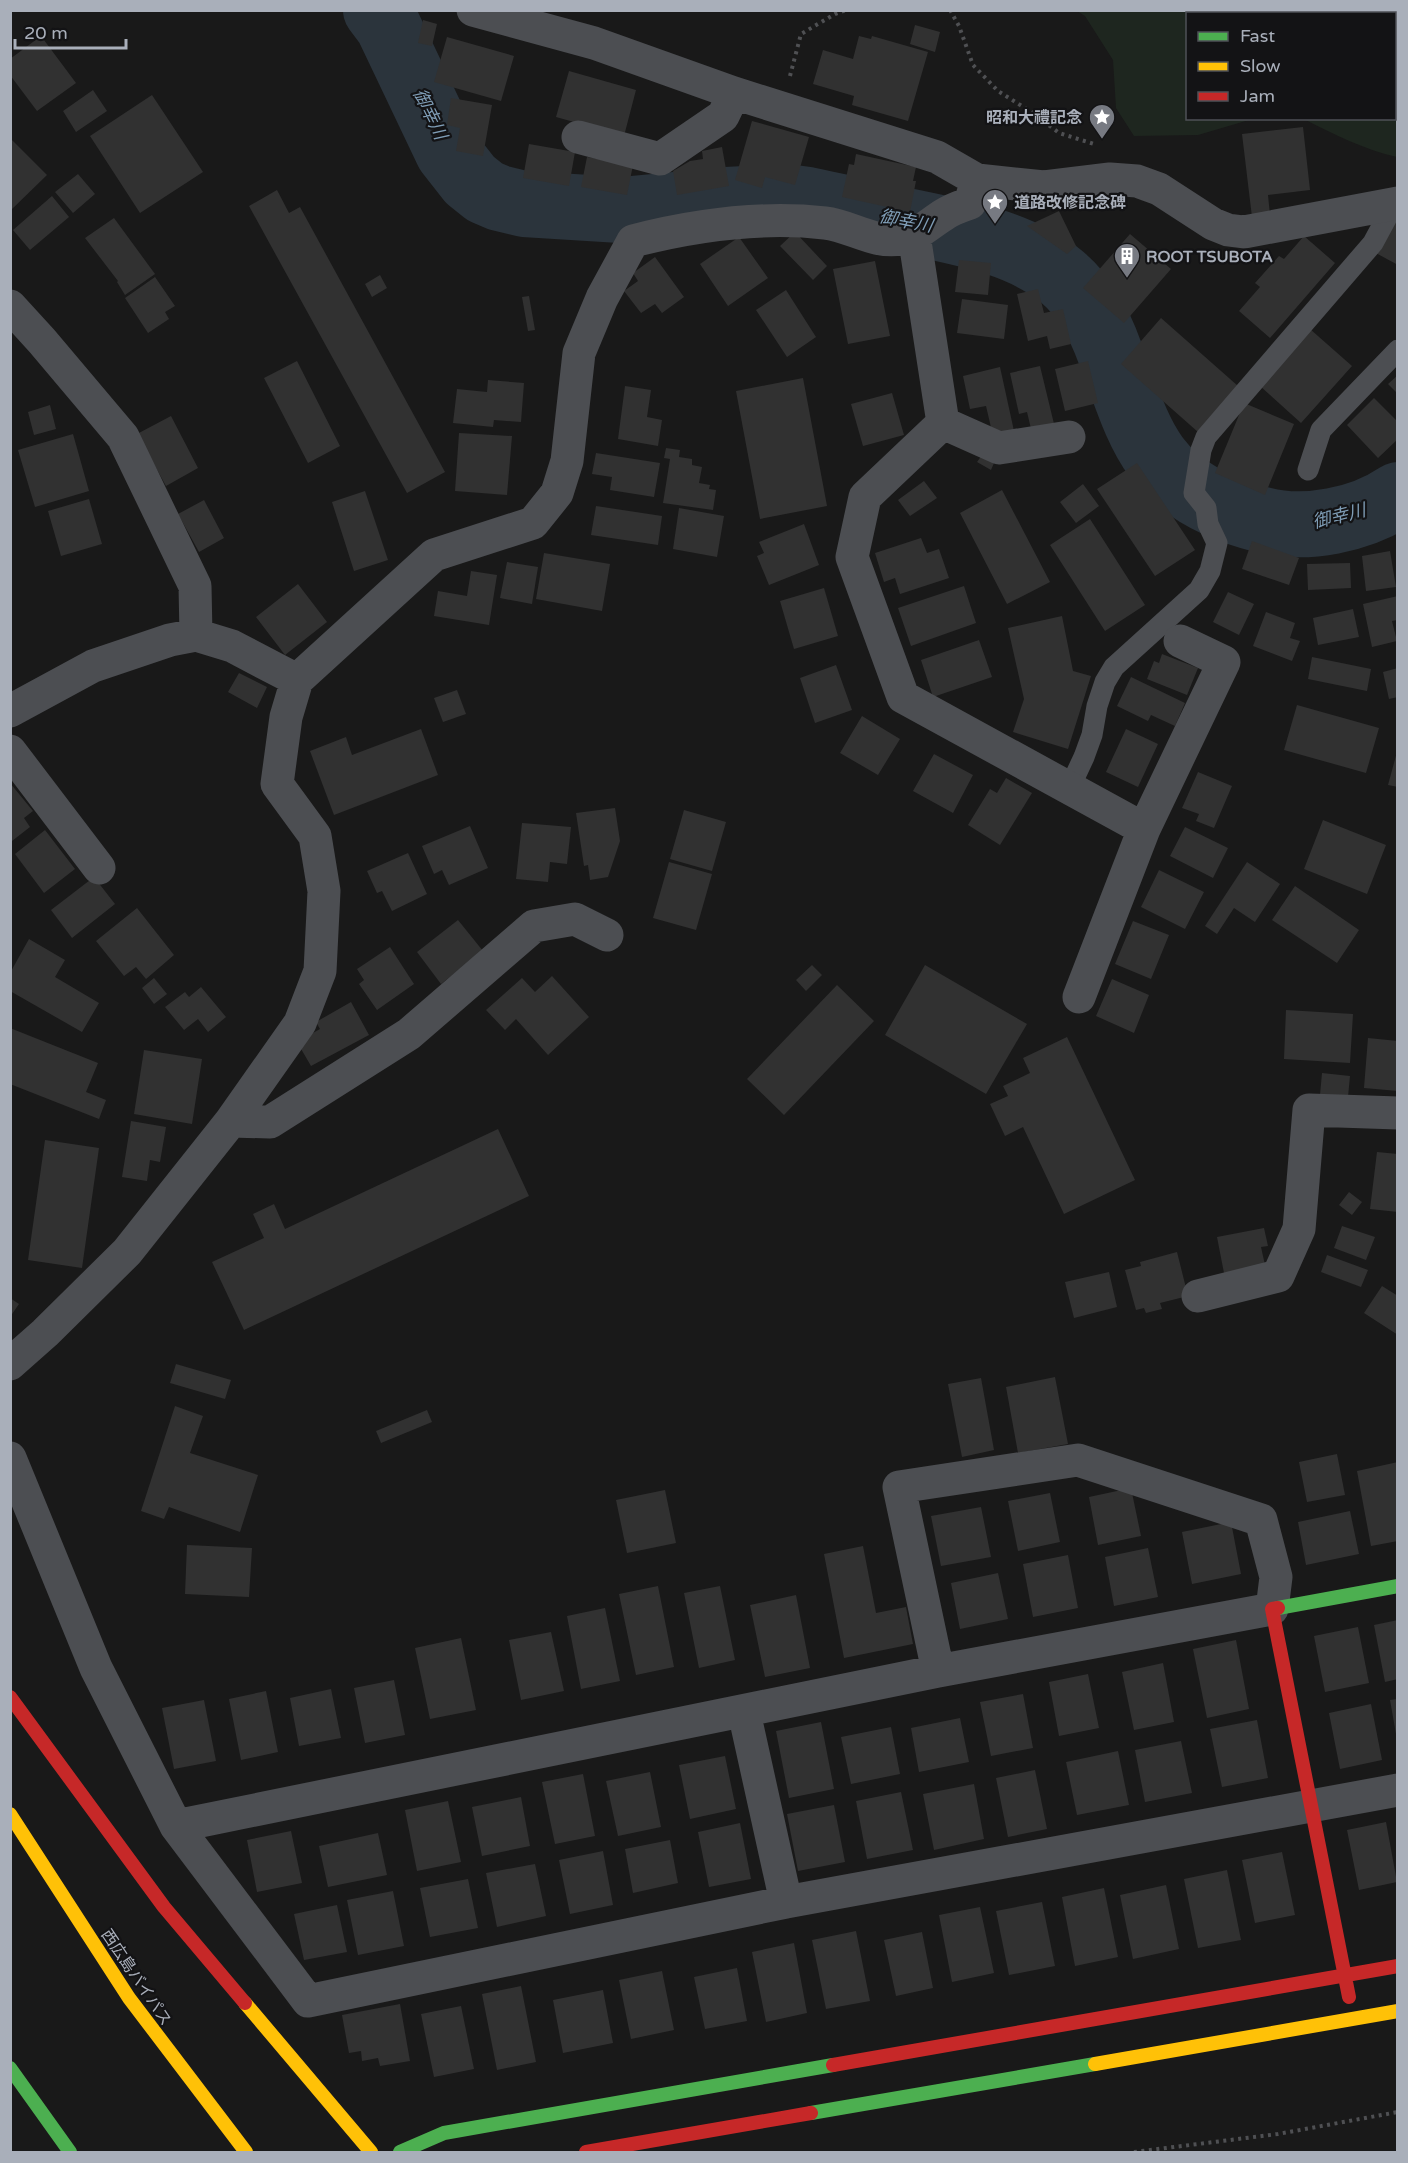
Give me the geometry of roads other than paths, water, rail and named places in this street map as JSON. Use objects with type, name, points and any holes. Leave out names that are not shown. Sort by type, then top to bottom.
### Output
[{"type":"main road","points":[[1353,2019],[1272,1609],[1398,1586]]},
{"type":"main road","points":[[10,1697],[164,1907],[371,2152]]},
{"type":"main road","name":"西広島バイパス","points":[[10,1814],[129,1998],[246,2152]]},
{"type":"main road","points":[[400,2152],[444,2133],[1398,1966]]},
{"type":"main road","points":[[586,2152],[1398,2012]]},
{"type":"main road","points":[[10,2068],[70,2152]]},
{"type":"street","points":[[473,10],[594,43],[734,93],[937,157],[977,180],[1044,186],[1110,179],[1137,181],[1159,189],[1213,224],[1228,230],[1244,231],[1392,204]]},
{"type":"street","points":[[578,137],[660,159],[723,116],[734,93]]},
{"type":"street","points":[[10,1364],[45,1333],[127,1252],[231,1121],[300,1023],[320,971],[324,891],[315,836],[278,784],[286,717],[297,680],[434,555],[532,523],[557,493],[567,461],[579,353],[602,298],[633,241],[663,233],[771,220],[828,223],[881,239],[900,239],[916,234],[946,213],[970,203],[977,180]]},
{"type":"street","points":[[916,234],[943,423]]},
{"type":"street","points":[[10,306],[123,437],[195,586],[196,635]]},
{"type":"street","points":[[943,423],[999,448],[1069,437]]},
{"type":"street","points":[[943,423],[866,497],[852,556],[903,697],[1144,829]]},
{"type":"street","points":[[10,711],[93,666],[170,640],[196,635],[232,646],[297,680]]},
{"type":"street","points":[[1079,997],[1144,829],[1224,662],[1180,641]]},
{"type":"street","points":[[10,751],[99,867]]},
{"type":"street","points":[[231,1121],[270,1122],[409,1034],[534,926],[574,919],[607,935]]},
{"type":"street","points":[[1198,1296],[1278,1276],[1299,1229],[1309,1110],[1398,1113]]},
{"type":"street","points":[[10,1458],[96,1668],[176,1826],[308,2001],[786,1902],[1398,1790]]},
{"type":"street","points":[[176,1826],[938,1671],[1272,1609],[1276,1577],[1261,1520],[1078,1460],[899,1487],[938,1671]]},
{"type":"street","points":[[744,1712],[786,1902]]},
{"type":"lane","points":[[1070,789],[1092,735],[1097,706],[1114,667],[1200,590],[1210,571],[1217,543],[1208,524],[1206,508],[1194,493],[1201,450],[1206,437],[1373,243],[1392,204]]},
{"type":"lane","points":[[1308,470],[1321,430],[1398,350]]},
{"type":"waterway","name":"御幸川","points":[[376,10],[388,26],[448,152],[470,180],[485,192],[524,204],[621,210],[786,197],[940,228],[1005,246],[1044,264],[1078,293],[1102,332],[1135,420],[1148,445],[1166,469],[1204,498],[1233,511],[1263,520],[1315,524],[1350,517],[1383,504],[1398,495]]},
{"type":"place","name":"昭和大禮記念","points":[[1102,140]]},
{"type":"place","name":"道路改修記念碑","points":[[995,225]]},
{"type":"place","name":"ROOT TSUBOTA","points":[[1127,279]]}]
